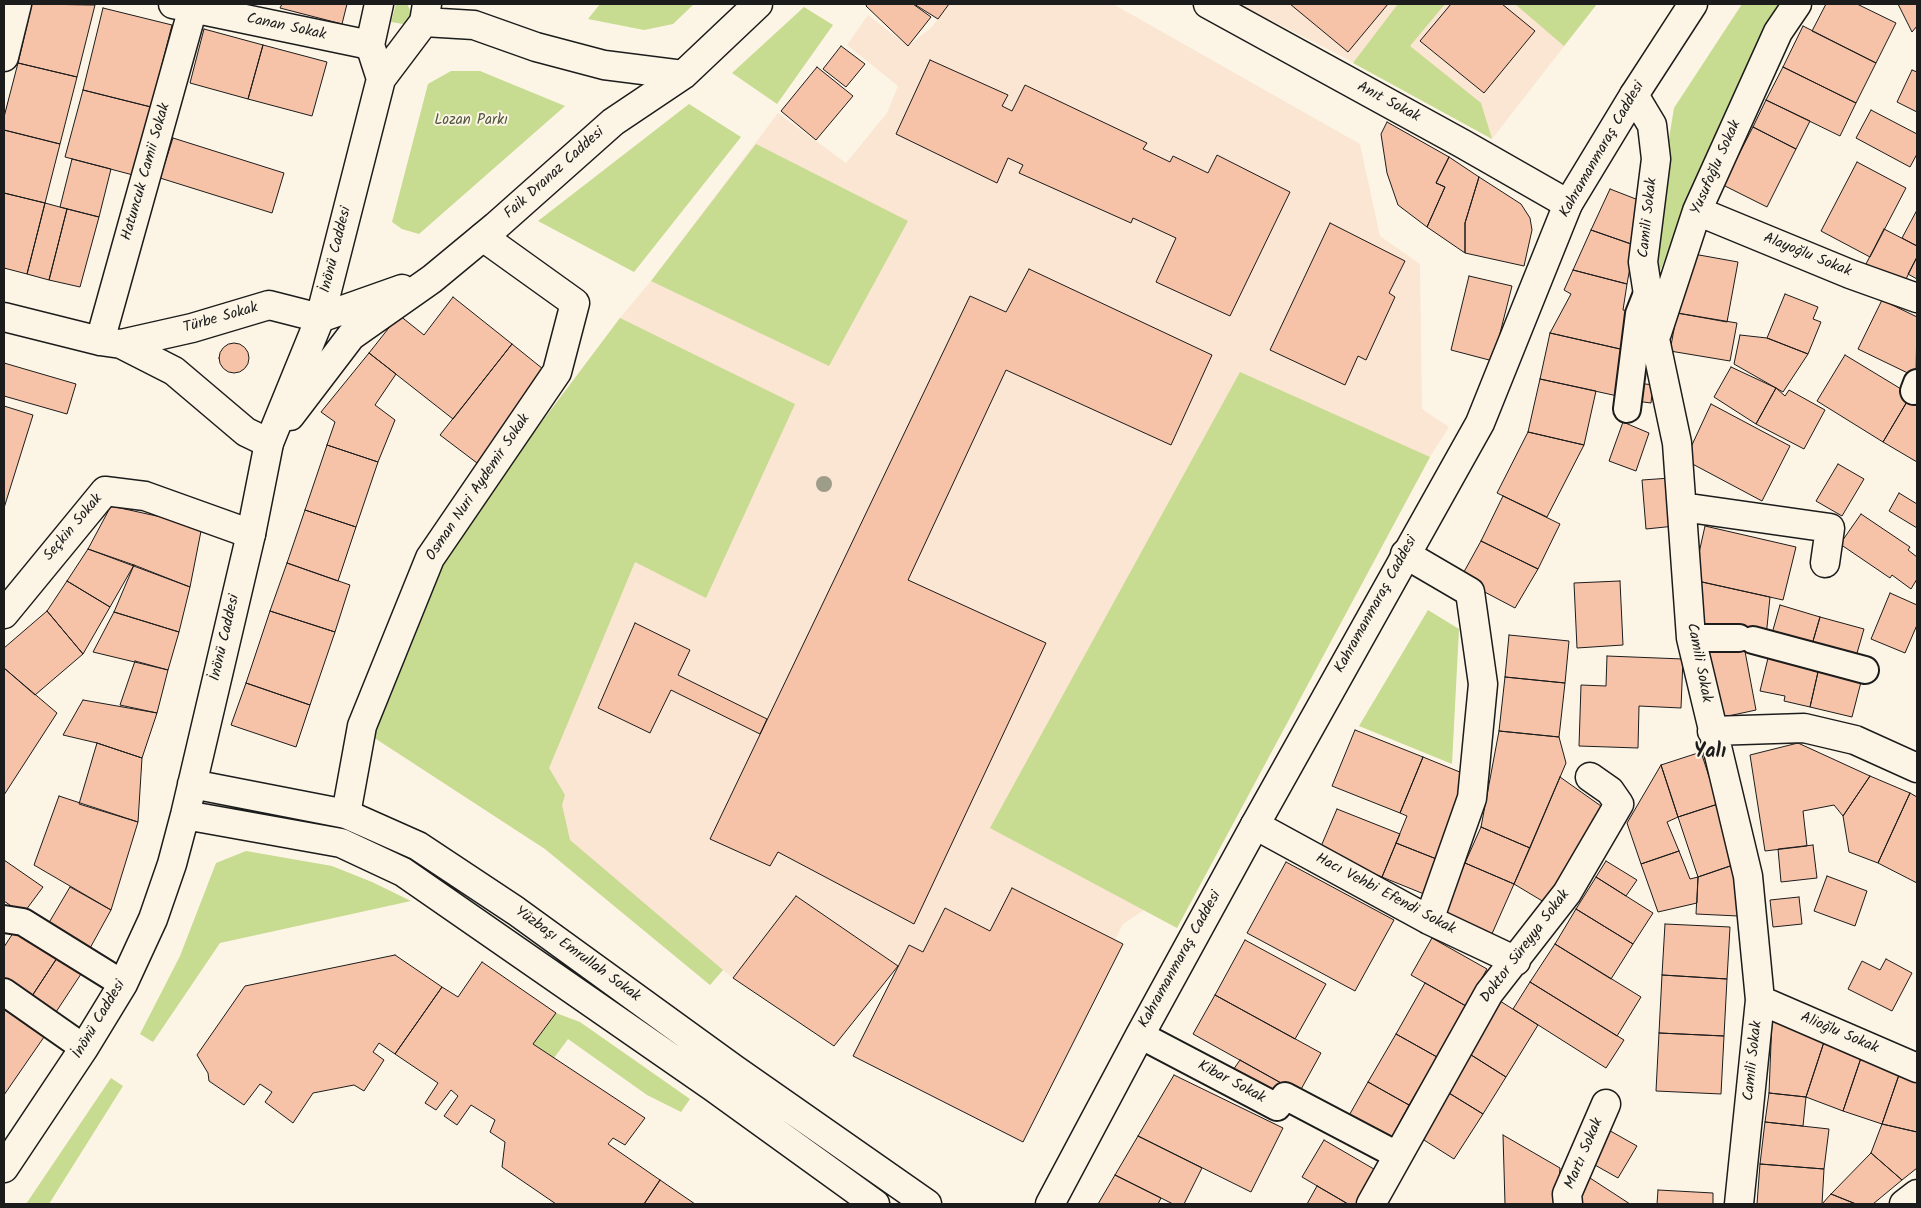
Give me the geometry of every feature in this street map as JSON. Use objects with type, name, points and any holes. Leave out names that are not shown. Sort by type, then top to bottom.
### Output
[{"type":"street","points":[[4,57],[17,4]]},
{"type":"street","points":[[379,4],[370,45],[382,79]]},
{"type":"street","name":"Faik Dranaz Caddesi","points":[[269,442],[351,336],[432,279],[483,237],[613,122],[683,75],[758,4]]},
{"type":"street","name":"Anıt Sokak","points":[[1208,4],[1568,204]]},
{"type":"street","name":"Kahramanmaraş Caddesi","points":[[1050,1204],[1255,825],[1480,422],[1568,204],[1634,95],[1693,4]]},
{"type":"street","name":"Yusufoğlu Sokak","points":[[1655,339],[1697,211],[1778,32],[1797,4]]},
{"type":"street","name":"Canan Sokak","points":[[186,5],[370,45]]},
{"type":"street","name":"Hatuncuk Camii Sokak","points":[[111,343],[186,5]]},
{"type":"street","points":[[426,13],[474,25],[536,47],[604,65],[683,75]]},
{"type":"street","name":"İnönü Caddesi","points":[[4,1168],[84,1048],[123,984],[153,919],[172,864],[185,815],[251,534],[269,442],[320,318],[382,79],[426,13]]},
{"type":"street","name":"Camili Sokak","points":[[1634,95],[1652,125],[1656,159],[1643,262],[1655,339],[1677,443],[1691,638],[1748,876],[1760,1000],[1739,1204]]},
{"type":"street","name":"Alayoğlu Sokak","points":[[1697,211],[1850,274],[1917,298]]},
{"type":"street","name":"Osman Nuri Aydemir Sokak","points":[[346,814],[362,726],[430,558],[557,372],[575,303],[483,237]]},
{"type":"street","name":"Faik Dranaz Caddesi","points":[[320,318],[432,279]]},
{"type":"street","points":[[1627,409],[1639,314],[1648,292]]},
{"type":"street","name":"Türbe Sokak","points":[[111,343],[192,328],[269,305],[320,318]]},
{"type":"street","name":"Türbe Sokak","points":[[4,317],[111,343],[174,372],[246,432],[269,442]]},
{"type":"street","name":"Seçkin Sokak","points":[[4,614],[105,491],[145,496],[251,534]]},
{"type":"street","points":[[1682,507],[1776,516],[1830,528],[1825,563]]},
{"type":"street","points":[[1405,554],[1470,592],[1483,684],[1472,798],[1429,920]]},
{"type":"street","points":[[1705,638],[1746,639],[1865,670]]},
{"type":"street","points":[[1712,731],[1804,728],[1855,740],[1917,768]]},
{"type":"street","name":"Doktor Süreyya Sokak","points":[[1371,1204],[1489,993],[1516,962],[1568,893],[1619,804],[1610,791],[1590,777]]},
{"type":"street","name":"Yüzbaşı Emrullah Sokak","points":[[192,784],[346,814],[418,846],[516,910],[927,1204]]},
{"type":"street","name":"Yüzbaşı Emrullah Sokak","points":[[185,815],[340,843],[403,872],[713,1087],[875,1204]]},
{"type":"street","name":"Hacı Vehbi Efendi Sokak","points":[[1255,825],[1429,920],[1516,962]]},
{"type":"street","points":[[4,919],[23,922],[123,984]]},
{"type":"street","points":[[4,992],[84,1048]]},
{"type":"street","name":"Alioğlu Sokak","points":[[1760,1000],[1917,1068]]},
{"type":"street","name":"Kibar Sokak","points":[[1140,1035],[1277,1108],[1285,1096],[1397,1155]]},
{"type":"street","name":"Martı Sokak","points":[[1568,1204],[1567,1194],[1606,1104]]},
{"type":"street","points":[[1904,1204],[1917,1194]]},
{"type":"shaded area","points":[[949,4],[1113,4],[1360,144],[1380,236],[1420,264],[1422,409],[1449,427],[1430,457],[1177,928],[1144,910],[1123,924],[1115,940],[990,931],[945,908],[923,952],[909,945],[898,966],[796,896],[733,978],[723,970],[710,985],[545,849],[370,735],[441,556],[620,318],[651,281],[778,113],[846,163],[887,113],[898,86],[847,45],[868,15],[908,46],[932,27]]},
{"type":"shaded area","points":[[1239,4],[1597,4],[1492,139],[1347,59]]},
{"type":"green space","points":[[396,4],[407,4],[411,12],[409,25],[391,22]]},
{"type":"green space","points":[[600,4],[694,4],[673,24],[644,30],[588,19]]},
{"type":"green space","points":[[1398,4],[1445,4],[1410,46],[1481,103],[1492,139],[1353,63]]},
{"type":"green space","points":[[1515,4],[1597,4],[1564,46]]},
{"type":"green space","points":[[1742,4],[1785,4],[1682,217],[1658,276],[1654,230],[1674,108]]},
{"type":"green space","points":[[804,7],[833,25],[777,104],[732,73]]},
{"type":"green space","name":"Lozan Parkı","points":[[451,71],[480,71],[565,106],[419,234],[402,229],[392,222],[428,84]]},
{"type":"green space","points":[[689,104],[741,137],[634,272],[538,221]]},
{"type":"green space","points":[[756,144],[908,221],[829,366],[651,281]]},
{"type":"green space","points":[[620,318],[795,404],[706,598],[635,562],[549,768],[565,795],[562,805],[570,840],[723,970],[710,985],[545,849],[370,735],[441,556]]},
{"type":"green space","points":[[1240,372],[1430,457],[1177,928],[990,828]]},
{"type":"green space","points":[[1428,610],[1459,629],[1452,764],[1359,726]]},
{"type":"green space","points":[[246,851],[332,866],[372,882],[411,901],[220,943],[153,1042],[140,1034],[180,956],[216,863]]},
{"type":"green space","points":[[556,1013],[580,1022],[690,1099],[681,1112],[647,1095],[568,1039],[554,1058],[533,1044]]},
{"type":"green space","points":[[111,1078],[123,1086],[49,1204],[26,1204]]},
{"type":"building","points":[[32,4],[95,5],[77,77],[18,63]]},
{"type":"building","points":[[282,4],[347,4],[342,24],[280,8]]},
{"type":"building","points":[[867,4],[913,4],[931,17],[908,46],[866,6]]},
{"type":"building","points":[[914,4],[949,4],[938,19]]},
{"type":"building","points":[[1290,4],[1388,4],[1348,52]]},
{"type":"building","points":[[1451,4],[1502,4],[1535,31],[1484,93],[1420,41]]},
{"type":"building","points":[[1826,4],[1857,4],[1896,23],[1876,63],[1812,31]]},
{"type":"building","points":[[1898,4],[1917,4],[1917,26],[1912,32]]},
{"type":"building","points":[[103,8],[172,25],[151,107],[83,90]]},
{"type":"building","points":[[1803,26],[1876,63],[1856,103],[1783,67]]},
{"type":"building","points":[[204,29],[263,45],[248,99],[190,83]]},
{"type":"building","points":[[263,45],[327,62],[312,116],[248,99]]},
{"type":"building","points":[[841,46],[865,64],[846,87],[823,69]]},
{"type":"building","points":[[930,60],[1008,95],[1002,106],[1012,111],[1025,85],[1147,143],[1143,149],[1170,162],[1173,156],[1208,173],[1217,155],[1290,192],[1230,316],[1156,282],[1176,238],[1133,218],[1131,223],[1019,173],[1023,165],[1008,158],[997,183],[896,134]]},
{"type":"building","points":[[18,63],[77,77],[60,144],[4,130],[4,117]]},
{"type":"building","points":[[817,67],[853,96],[816,140],[781,111]]},
{"type":"building","points":[[1783,67],[1856,103],[1840,136],[1766,100]]},
{"type":"building","points":[[1912,70],[1917,72],[1917,112],[1897,102]]},
{"type":"building","points":[[83,90],[151,107],[133,175],[65,157]]},
{"type":"building","points":[[1766,100],[1810,121],[1796,149],[1753,127]]},
{"type":"building","points":[[1871,110],[1917,134],[1917,154],[1910,167],[1856,138]]},
{"type":"building","points":[[1387,122],[1449,157],[1436,183],[1445,187],[1427,227],[1398,205],[1387,173],[1381,134]]},
{"type":"building","points":[[1753,127],[1796,149],[1767,207],[1723,185]]},
{"type":"building","points":[[4,130],[60,144],[45,203],[4,193]]},
{"type":"building","points":[[173,138],[284,173],[272,213],[160,178]]},
{"type":"building","points":[[1449,157],[1479,177],[1465,223],[1465,253],[1427,227],[1445,187],[1436,183]]},
{"type":"building","points":[[72,159],[111,169],[99,217],[60,207]]},
{"type":"building","points":[[1857,162],[1906,188],[1870,257],[1821,231]]},
{"type":"building","points":[[1479,177],[1521,204],[1530,218],[1532,230],[1524,266],[1465,253],[1465,223]]},
{"type":"building","points":[[1610,189],[1641,201],[1634,245],[1591,230]]},
{"type":"building","points":[[4,193],[45,203],[27,274],[4,268]]},
{"type":"building","points":[[45,203],[67,209],[49,280],[27,274]]},
{"type":"building","points":[[67,209],[99,217],[80,287],[49,280]]},
{"type":"building","points":[[1917,210],[1917,246],[1902,238]]},
{"type":"building","points":[[1330,223],[1405,261],[1389,293],[1395,297],[1366,360],[1358,356],[1345,385],[1270,350]]},
{"type":"building","points":[[1884,229],[1917,246],[1917,257],[1904,283],[1866,264]]},
{"type":"building","points":[[1591,230],[1634,245],[1627,284],[1573,270]]},
{"type":"building","points":[[1688,253],[1738,262],[1727,322],[1677,313]]},
{"type":"building","points":[[1917,257],[1917,279],[1908,274]]},
{"type":"building","points":[[1029,269],[1212,355],[1171,445],[1006,370],[908,580],[1046,643],[914,924],[778,852],[770,866],[710,839],[970,296],[1006,312]]},
{"type":"building","points":[[1573,270],[1627,284],[1623,310],[1635,312],[1629,351],[1550,333],[1571,294],[1564,290]]},
{"type":"building","points":[[1469,276],[1512,286],[1493,361],[1451,350]]},
{"type":"building","points":[[1785,294],[1818,307],[1813,319],[1821,322],[1808,354],[1767,338]]},
{"type":"building","points":[[453,297],[512,344],[453,419],[369,353],[399,315],[424,335]]},
{"type":"building","points":[[1882,300],[1917,317],[1916,377],[1858,349]]},
{"type":"building","points":[[1677,313],[1737,323],[1730,361],[1670,351]]},
{"type":"building","points":[[1550,333],[1629,351],[1622,397],[1540,379]]},
{"type":"building","points":[[1740,335],[1767,338],[1808,354],[1783,392],[1734,364]]},
{"type":"building","points":[[234,343],[240,344],[248,352],[248,364],[240,372],[234,373],[228,372],[220,364],[219,358],[220,352],[228,344]]},
{"type":"building","points":[[512,344],[548,373],[477,463],[440,435]]},
{"type":"building","points":[[369,353],[396,374],[375,405],[395,420],[378,462],[327,445],[335,422],[321,412]]},
{"type":"building","points":[[1845,355],[1911,395],[1883,442],[1817,401]]},
{"type":"building","points":[[4,363],[76,384],[67,414],[4,396]]},
{"type":"building","points":[[1731,367],[1776,388],[1756,424],[1714,397]]},
{"type":"building","points":[[1540,379],[1596,391],[1584,445],[1528,432]]},
{"type":"building","points":[[1638,383],[1653,385],[1651,403],[1636,401]]},
{"type":"building","points":[[1776,388],[1785,396],[1789,390],[1825,410],[1804,449],[1756,424]]},
{"type":"building","points":[[1911,395],[1917,398],[1917,462],[1883,442]]},
{"type":"building","points":[[1711,404],[1790,446],[1762,501],[1685,460]]},
{"type":"building","points":[[4,406],[33,415],[4,508]]},
{"type":"building","points":[[1623,422],[1649,433],[1636,471],[1609,461]]},
{"type":"building","points":[[1528,432],[1584,445],[1547,517],[1497,493]]},
{"type":"building","points":[[327,445],[378,462],[356,527],[305,510]]},
{"type":"building","points":[[1838,464],[1864,479],[1842,516],[1816,501]]},
{"type":"building","points":[[1671,478],[1675,526],[1646,529],[1642,480]]},
{"type":"building","points":[[1899,493],[1917,504],[1917,528],[1889,511]]},
{"type":"building","points":[[1503,496],[1560,524],[1538,569],[1481,541]]},
{"type":"building","points":[[111,506],[202,526],[190,587],[88,549]]},
{"type":"building","points":[[305,510],[356,527],[338,581],[287,563]]},
{"type":"building","points":[[1861,514],[1910,547],[1908,550],[1917,557],[1917,579],[1911,589],[1892,575],[1890,578],[1840,544]]},
{"type":"building","points":[[1705,526],[1796,547],[1783,600],[1693,580]]},
{"type":"building","points":[[1481,541],[1538,569],[1515,608],[1460,579]]},
{"type":"building","points":[[88,549],[134,565],[110,607],[67,581]]},
{"type":"building","points":[[287,563],[350,585],[335,632],[270,611]]},
{"type":"building","points":[[134,565],[190,587],[179,632],[114,612]]},
{"type":"building","points":[[1693,580],[1770,597],[1766,637],[1699,631]]},
{"type":"building","points":[[67,581],[110,607],[83,654],[47,611]]},
{"type":"building","points":[[1620,581],[1623,645],[1577,648],[1574,583]]},
{"type":"building","points":[[1890,593],[1917,605],[1917,625],[1905,653],[1871,639]]},
{"type":"building","points":[[1780,605],[1820,617],[1811,648],[1771,637]]},
{"type":"building","points":[[47,611],[83,654],[35,695],[4,668],[4,648]]},
{"type":"building","points":[[270,611],[335,632],[310,705],[246,683]]},
{"type":"building","points":[[114,612],[179,632],[168,670],[93,652]]},
{"type":"building","points":[[1820,617],[1864,629],[1855,660],[1811,648]]},
{"type":"building","points":[[635,623],[690,650],[678,675],[767,719],[760,734],[671,690],[650,733],[598,708]]},
{"type":"building","points":[[1509,635],[1569,641],[1565,683],[1505,677]]},
{"type":"building","points":[[1744,646],[1756,710],[1719,718],[1707,653]]},
{"type":"building","points":[[1769,654],[1815,664],[1813,671],[1818,672],[1810,707],[1784,701],[1785,696],[1760,691]]},
{"type":"building","points":[[1607,656],[1683,659],[1681,708],[1639,706],[1638,748],[1579,746],[1581,685],[1606,686]]},
{"type":"building","points":[[135,661],[168,670],[157,713],[120,705]]},
{"type":"building","points":[[4,668],[57,713],[4,795]]},
{"type":"building","points":[[1818,672],[1861,682],[1852,717],[1810,707]]},
{"type":"building","points":[[1505,677],[1565,683],[1559,737],[1499,731]]},
{"type":"building","points":[[246,683],[310,705],[296,747],[231,725]]},
{"type":"building","points":[[83,700],[157,713],[142,758],[97,743],[63,735]]},
{"type":"building","points":[[1355,730],[1423,757],[1400,813],[1332,786]]},
{"type":"building","points":[[1499,731],[1559,737],[1566,763],[1530,848],[1481,827]]},
{"type":"building","points":[[97,743],[142,758],[138,822],[79,804]]},
{"type":"building","points":[[1798,743],[1870,776],[1843,816],[1834,805],[1803,811],[1807,846],[1765,851],[1750,755]]},
{"type":"building","points":[[1701,752],[1718,804],[1678,817],[1661,765]]},
{"type":"building","points":[[1423,757],[1472,777],[1439,860],[1396,843],[1407,816],[1400,813]]},
{"type":"building","points":[[1661,765],[1678,817],[1667,822],[1679,851],[1641,864],[1627,823]]},
{"type":"building","points":[[1870,776],[1910,793],[1878,863],[1849,852],[1843,816]]},
{"type":"building","points":[[1560,777],[1608,811],[1549,905],[1514,884]]},
{"type":"building","points":[[1910,793],[1917,797],[1917,883],[1878,863]]},
{"type":"building","points":[[59,796],[138,822],[111,910],[34,865]]},
{"type":"building","points":[[1718,804],[1739,863],[1698,877],[1678,817]]},
{"type":"building","points":[[1337,809],[1400,834],[1382,877],[1319,851]]},
{"type":"building","points":[[1481,827],[1530,848],[1514,884],[1465,863]]},
{"type":"building","points":[[1396,843],[1439,860],[1424,894],[1382,877]]},
{"type":"building","points":[[1813,845],[1817,878],[1781,882],[1778,849]]},
{"type":"building","points":[[1679,851],[1690,879],[1698,877],[1697,903],[1658,912],[1641,864]]},
{"type":"building","points":[[4,860],[43,887],[23,914],[4,901]]},
{"type":"building","points":[[1606,861],[1637,880],[1626,896],[1596,877]]},
{"type":"building","points":[[1286,862],[1394,920],[1355,991],[1247,933]]},
{"type":"building","points":[[1465,863],[1514,884],[1491,936],[1442,915]]},
{"type":"building","points":[[1739,863],[1738,916],[1696,914],[1698,877]]},
{"type":"building","points":[[1827,876],[1867,891],[1855,926],[1814,911]]},
{"type":"building","points":[[1596,877],[1653,913],[1633,944],[1576,909]]},
{"type":"building","points":[[70,887],[111,910],[89,950],[47,926]]},
{"type":"building","points":[[1012,888],[1123,944],[1023,1142],[853,1056],[909,945],[923,952],[945,908],[990,931]]},
{"type":"building","points":[[796,896],[898,966],[834,1046],[733,978]]},
{"type":"building","points":[[1799,897],[1802,924],[1773,927],[1770,900]]},
{"type":"building","points":[[1576,909],[1633,944],[1611,979],[1555,944]]},
{"type":"building","points":[[1665,924],[1730,927],[1727,979],[1662,975]]},
{"type":"building","points":[[17,927],[59,955],[32,996],[4,978],[4,947]]},
{"type":"building","points":[[1432,938],[1487,969],[1466,1006],[1411,975]]},
{"type":"building","points":[[1245,940],[1326,984],[1295,1039],[1215,995]]},
{"type":"building","points":[[1555,944],[1641,997],[1617,1036],[1530,982]]},
{"type":"building","points":[[59,955],[83,971],[56,1012],[32,996]]},
{"type":"building","points":[[395,955],[442,987],[395,1054],[379,1043],[373,1052],[384,1060],[364,1091],[354,1085],[313,1093],[293,1123],[265,1102],[272,1092],[260,1084],[244,1105],[209,1081],[208,1073],[197,1055],[245,986]]},
{"type":"building","points":[[1886,959],[1912,973],[1892,1011],[1848,989],[1862,961],[1880,970]]},
{"type":"building","points":[[482,962],[556,1013],[533,1044],[645,1118],[625,1145],[613,1138],[608,1144],[660,1180],[644,1204],[556,1204],[502,1167],[505,1142],[490,1132],[495,1120],[471,1105],[457,1125],[444,1116],[458,1096],[451,1090],[436,1110],[425,1103],[438,1083],[395,1054],[442,987],[458,997]]},
{"type":"building","points":[[1662,975],[1727,979],[1724,1036],[1659,1033]]},
{"type":"building","points":[[1530,982],[1624,1040],[1606,1068],[1513,1009]]},
{"type":"building","points":[[1425,983],[1466,1006],[1437,1057],[1396,1034]]},
{"type":"building","points":[[1215,995],[1321,1053],[1299,1093],[1193,1034]]},
{"type":"building","points":[[1500,1001],[1538,1025],[1506,1077],[1468,1053]]},
{"type":"building","points":[[4,1009],[44,1037],[4,1095]]},
{"type":"building","points":[[1772,1019],[1824,1042],[1806,1097],[1769,1093]]},
{"type":"building","points":[[1659,1033],[1724,1036],[1721,1094],[1656,1091]]},
{"type":"building","points":[[1396,1034],[1437,1057],[1409,1105],[1368,1082]]},
{"type":"building","points":[[1824,1042],[1862,1055],[1843,1111],[1806,1097]]},
{"type":"building","points":[[1468,1053],[1506,1077],[1483,1114],[1444,1090]]},
{"type":"building","points":[[1862,1055],[1901,1069],[1882,1124],[1843,1111]]},
{"type":"building","points":[[1240,1060],[1283,1084],[1275,1100],[1229,1076]]},
{"type":"building","points":[[1901,1069],[1917,1075],[1917,1132],[1882,1124]]},
{"type":"building","points":[[1174,1075],[1283,1128],[1251,1192],[1138,1136]]},
{"type":"building","points":[[1368,1082],[1409,1105],[1389,1142],[1347,1119]]},
{"type":"building","points":[[1444,1090],[1483,1114],[1454,1159],[1416,1135]]},
{"type":"building","points":[[1769,1093],[1806,1097],[1803,1126],[1765,1122]]},
{"type":"building","points":[[1765,1122],[1829,1129],[1824,1169],[1760,1164]]},
{"type":"building","points":[[1882,1124],[1917,1132],[1917,1168],[1902,1180],[1871,1153]]},
{"type":"building","points":[[1605,1128],[1637,1146],[1618,1178],[1586,1160]]},
{"type":"building","points":[[1503,1135],[1560,1168],[1557,1204],[1505,1204]]},
{"type":"building","points":[[1138,1136],[1202,1168],[1184,1204],[1173,1204],[1115,1175]]},
{"type":"building","points":[[1324,1140],[1379,1172],[1361,1204],[1348,1204],[1302,1177]]},
{"type":"building","points":[[1871,1153],[1902,1180],[1873,1204],[1856,1204],[1831,1194]]},
{"type":"building","points":[[1760,1164],[1824,1169],[1822,1204],[1757,1204]]},
{"type":"building","points":[[1115,1175],[1161,1198],[1158,1204],[1098,1204]]},
{"type":"building","points":[[1590,1178],[1630,1204],[1577,1204],[1576,1198]]},
{"type":"building","points":[[660,1180],[695,1204],[644,1204]]},
{"type":"building","points":[[1317,1186],[1348,1204],[1307,1204]]},
{"type":"building","points":[[1658,1190],[1713,1193],[1713,1204],[1657,1204]]},
{"type":"building","points":[[1831,1194],[1856,1204],[1822,1204]]},
{"type":"district","name":"Yalı","points":[[1710,754]]}]
